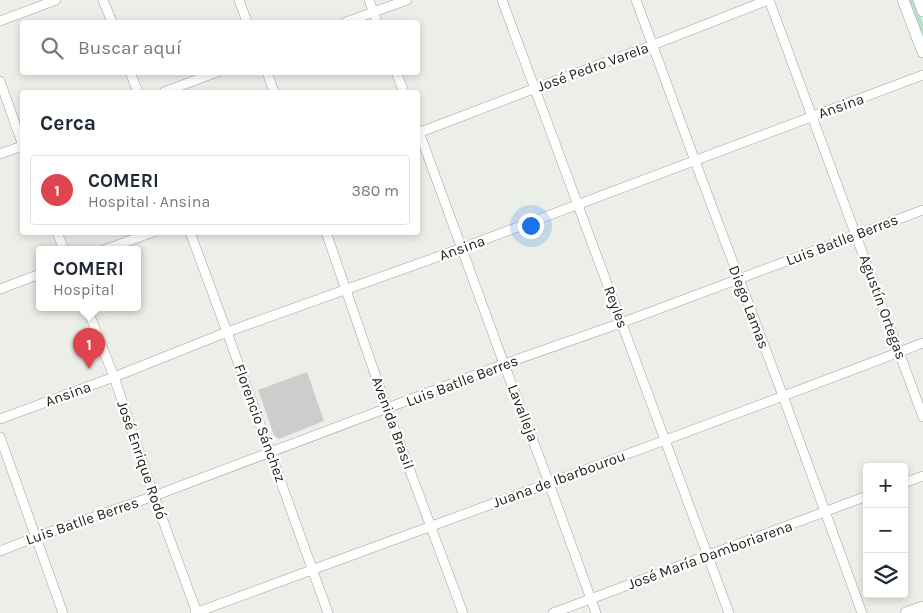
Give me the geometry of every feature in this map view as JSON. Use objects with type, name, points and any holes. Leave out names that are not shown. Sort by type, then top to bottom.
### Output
[{"type":"street","points":[[0,21],[56,0]]},
{"type":"street","points":[[104,0],[111,20]]},
{"type":"street","points":[[239,0],[246,20]]},
{"type":"street","points":[[369,0],[376,20]]},
{"type":"street","points":[[351,20],[407,0]]},
{"type":"street","name":"Reyles","points":[[502,0],[729,613]]},
{"type":"street","name":"Diego Lamas","points":[[636,0],[862,613]]},
{"type":"street","name":"José Pedro Varela","points":[[420,130],[654,45],[768,0]]},
{"type":"street","name":"Agustín Ortegas","points":[[768,0],[923,417]]},
{"type":"street","points":[[903,0],[923,52]]},
{"type":"street","points":[[919,0],[923,11]]},
{"type":"street","points":[[131,75],[137,90]]},
{"type":"street","points":[[169,90],[209,75]]},
{"type":"street","points":[[268,75],[273,90]]},
{"type":"street","points":[[397,75],[403,90]]},
{"type":"street","name":"Ansina","points":[[0,419],[114,377],[227,332],[346,291],[923,75]]},
{"type":"street","points":[[0,81],[20,138]]},
{"type":"street","name":"Lavalleja","points":[[420,136],[596,613]]},
{"type":"street","points":[[0,154],[20,145]]},
{"type":"street","name":"Luis Batlle Berres","points":[[0,551],[154,496],[504,364],[621,323],[923,210]]},
{"type":"street","points":[[115,246],[144,235]]},
{"type":"street","name":"Florencio Sánchez","points":[[191,235],[328,613]]},
{"type":"street","name":"Avenida Brasil","points":[[327,235],[387,409],[463,613]]},
{"type":"street","points":[[0,289],[36,276]]},
{"type":"street","name":"José Enrique Rodó","points":[[88,311],[114,377],[196,613]]},
{"type":"street","name":"Juana de Ibarbourou","points":[[196,613],[923,343]]},
{"type":"street","points":[[0,437],[63,613]]},
{"type":"street","points":[[908,482],[923,476]]},
{"type":"street","name":"José María Damboriarena","points":[[553,613],[863,498]]},
{"type":"street","points":[[906,613],[923,607]]},
{"type":"shaded area","points":[[307,372],[324,421],[279,439],[274,435],[258,390]]},
{"type":"green space","points":[[908,0],[914,0],[923,23],[923,41]]},
{"type":"place","name":"COMERI","points":[[89,369]]}]
